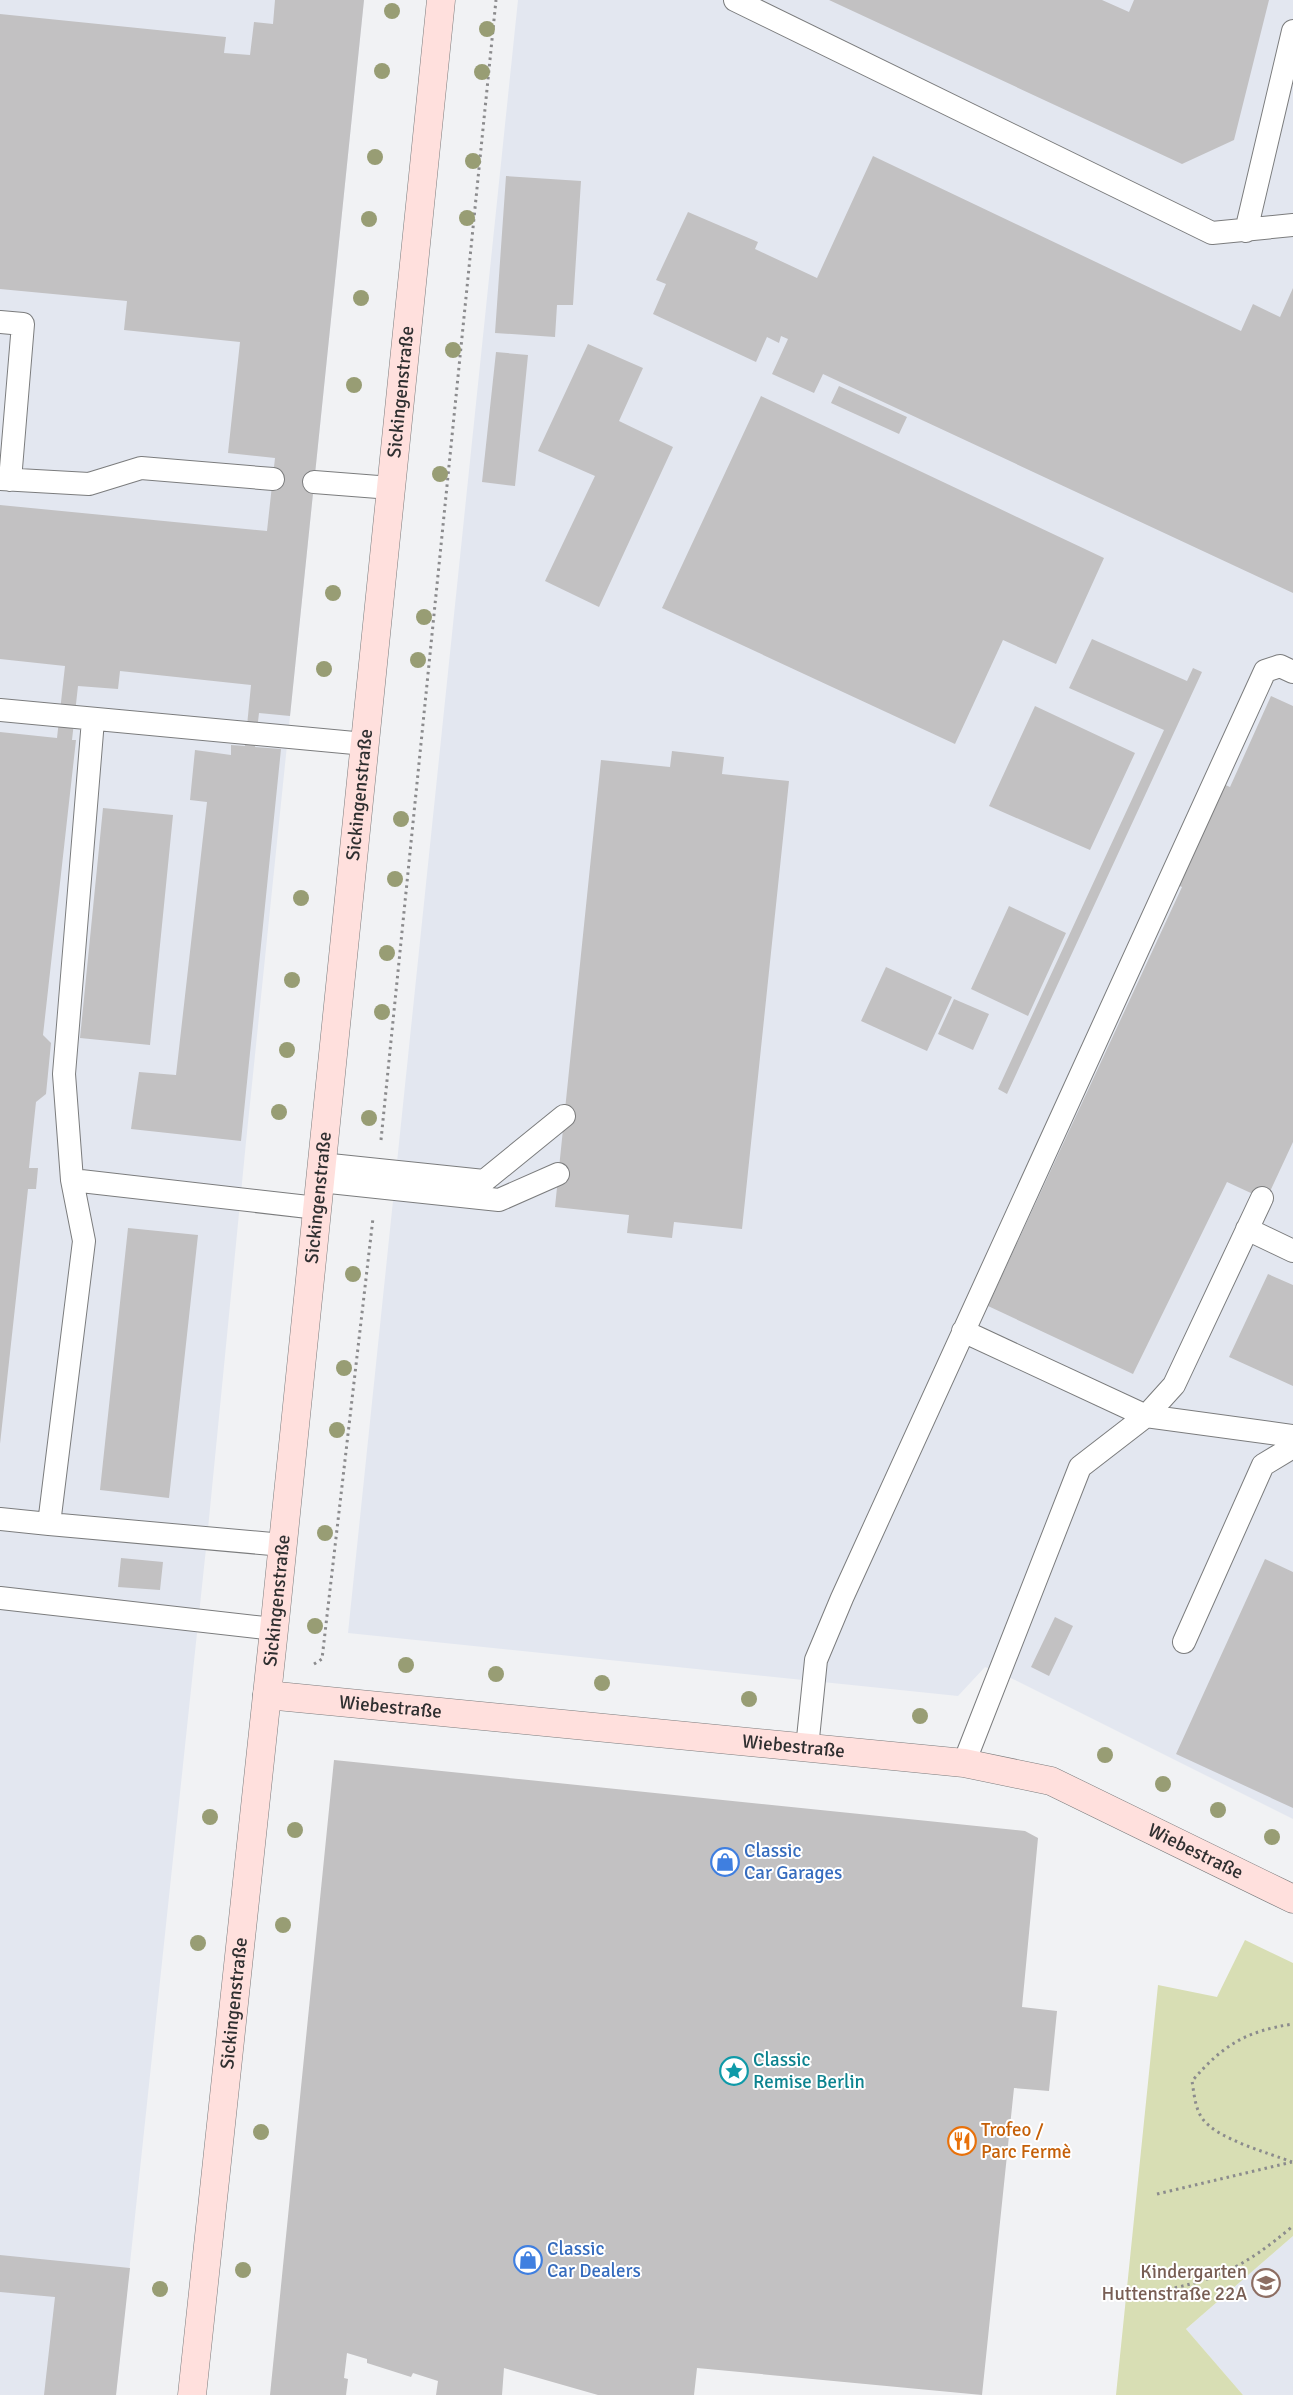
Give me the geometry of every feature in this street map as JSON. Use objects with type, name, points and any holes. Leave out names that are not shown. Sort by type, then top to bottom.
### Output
[{"type":"main road","name":"Sickingenstraße","points":[[192,2395],[283,1545],[442,0]]},
{"type":"main road","name":"Wiebestraße","points":[[267,1694],[964,1764],[1051,1781],[1293,1900]]},
{"type":"lane","points":[[735,0],[1212,233],[1293,225]]},
{"type":"lane","points":[[1246,231],[1293,31]]},
{"type":"lane","points":[[0,322],[23,324],[5,479],[89,484],[141,468],[273,479]]},
{"type":"lane","points":[[314,482],[391,488]]},
{"type":"lane","points":[[807,1748],[816,1660],[842,1598],[1265,671],[1280,666],[1293,672]]},
{"type":"lane","points":[[0,710],[365,744]]},
{"type":"lane","points":[[49,1524],[84,1241],[72,1180],[64,1074],[93,720]]},
{"type":"lane","points":[[321,1173],[378,1178],[484,1181],[564,1116]]},
{"type":"lane","points":[[378,1178],[500,1200],[558,1174]]},
{"type":"lane","points":[[72,1180],[317,1208]]},
{"type":"lane","points":[[964,1764],[1080,1467],[1146,1416],[1174,1385],[1262,1198]]},
{"type":"lane","points":[[1247,1229],[1293,1250]]},
{"type":"lane","points":[[963,1331],[1146,1416],[1293,1436]]},
{"type":"lane","points":[[1184,1642],[1263,1465],[1293,1447]]},
{"type":"lane","points":[[0,1519],[283,1545]]},
{"type":"lane","points":[[0,1598],[274,1629]]},
{"type":"path","points":[[322,1659],[378,1178],[496,0]]},
{"type":"path","points":[[1293,2024],[1270,2028],[1238,2040],[1213,2057],[1192,2081],[1194,2099],[1202,2119],[1233,2141],[1293,2162]]},
{"type":"path","points":[[1157,2194],[1293,2162]]},
{"type":"path","points":[[1149,2293],[1188,2286],[1226,2274],[1264,2250],[1293,2226]]},
{"type":"shaded area","points":[[0,0],[364,0],[207,1539],[116,2395],[0,2395]]},
{"type":"shaded area","points":[[518,0],[1293,0],[1293,1819],[1015,1680],[985,1667],[958,1696],[348,1633]]},
{"type":"shaded area","name":"Kindergarten Huttenstraße 22A","points":[[1293,2236],[1293,2395],[1243,2395],[1186,2329]]},
{"type":"green space","points":[[1245,1940],[1293,1963],[1293,2236],[1186,2329],[1243,2395],[1116,2395],[1158,1985],[1217,1997]]},
{"type":"building","points":[[275,0],[364,0],[290,716],[259,713],[255,747],[281,749],[241,1141],[131,1129],[139,1072],[176,1075],[207,802],[190,800],[195,750],[231,755],[231,745],[245,746],[251,685],[120,671],[118,689],[78,686],[72,740],[76,740],[43,1035],[51,1043],[46,1094],[36,1102],[29,1168],[38,1168],[36,1189],[28,1189],[0,1444],[0,732],[57,738],[65,666],[0,659],[0,505],[267,531],[275,458],[228,453],[240,342],[124,330],[127,301],[0,289],[0,14],[226,37],[224,53],[250,55],[254,22],[273,24]]},
{"type":"building","points":[[829,0],[1102,0],[1129,12],[1134,0],[1269,0],[1234,140],[1182,164]]},
{"type":"building","points":[[873,156],[1241,331],[1253,304],[1280,317],[1293,288],[1293,593],[823,374],[814,393],[772,374],[788,339],[781,336],[779,343],[767,337],[756,362],[653,314],[666,284],[656,280],[688,212],[758,242],[755,249],[817,278]]},
{"type":"building","points":[[506,176],[581,181],[573,305],[557,305],[555,337],[495,333]]},
{"type":"building","points":[[588,344],[643,368],[619,421],[673,447],[599,607],[545,581],[595,476],[538,451]]},
{"type":"building","points":[[496,352],[528,355],[515,486],[482,482]]},
{"type":"building","points":[[839,386],[907,417],[899,434],[831,403]]},
{"type":"building","points":[[761,396],[1104,558],[1056,664],[1003,640],[955,744],[662,608]]},
{"type":"building","points":[[1092,639],[1187,681],[1193,668],[1202,672],[1007,1094],[998,1089],[1164,730],[1069,688]]},
{"type":"building","points":[[1271,696],[1293,706],[1293,1142],[1266,1200],[1227,1182],[1133,1374],[988,1306],[1182,887],[1175,884],[1221,783],[1230,787]]},
{"type":"building","points":[[1035,706],[1135,753],[1090,850],[989,806]]},
{"type":"building","points":[[672,751],[724,757],[722,774],[789,781],[742,1229],[674,1222],[672,1238],[627,1233],[629,1215],[555,1207],[601,760],[670,767]]},
{"type":"building","points":[[103,808],[173,815],[150,1045],[80,1038]]},
{"type":"building","points":[[1009,906],[1066,933],[1028,1016],[971,989]]},
{"type":"building","points":[[886,967],[952,997],[927,1051],[861,1021]]},
{"type":"building","points":[[954,999],[989,1014],[973,1050],[938,1034]]},
{"type":"building","points":[[128,1228],[198,1235],[169,1498],[100,1490]]},
{"type":"building","points":[[1268,1274],[1293,1285],[1293,1386],[1229,1357]]},
{"type":"building","points":[[121,1558],[163,1562],[160,1590],[118,1587]]},
{"type":"building","points":[[1265,1559],[1293,1572],[1293,1808],[1176,1754]]},
{"type":"building","points":[[1055,1617],[1073,1626],[1049,1676],[1031,1667]]},
{"type":"building","points":[[334,1760],[1025,1831],[1038,1838],[1022,2007],[1057,2011],[1049,2091],[1014,2088],[982,2395],[697,2368],[694,2395],[598,2395],[504,2368],[502,2395],[436,2395],[438,2381],[413,2373],[411,2377],[367,2363],[367,2359],[347,2353],[344,2378],[348,2379],[346,2395],[270,2395]]},
{"type":"building","points":[[0,2255],[130,2268],[116,2395],[44,2395],[55,2297],[0,2292]]},
{"type":"place","name":"Classic Car Garages","points":[[725,1862]]},
{"type":"place","name":"Classic Remise Berlin","points":[[734,2071]]},
{"type":"place","name":"Trofeo / Parc Fermè","points":[[962,2141]]},
{"type":"place","name":"Classic Car Dealers","points":[[528,2260]]},
{"type":"place","name":"Kindergarten Huttenstraße 22A","points":[[1266,2283]]}]
